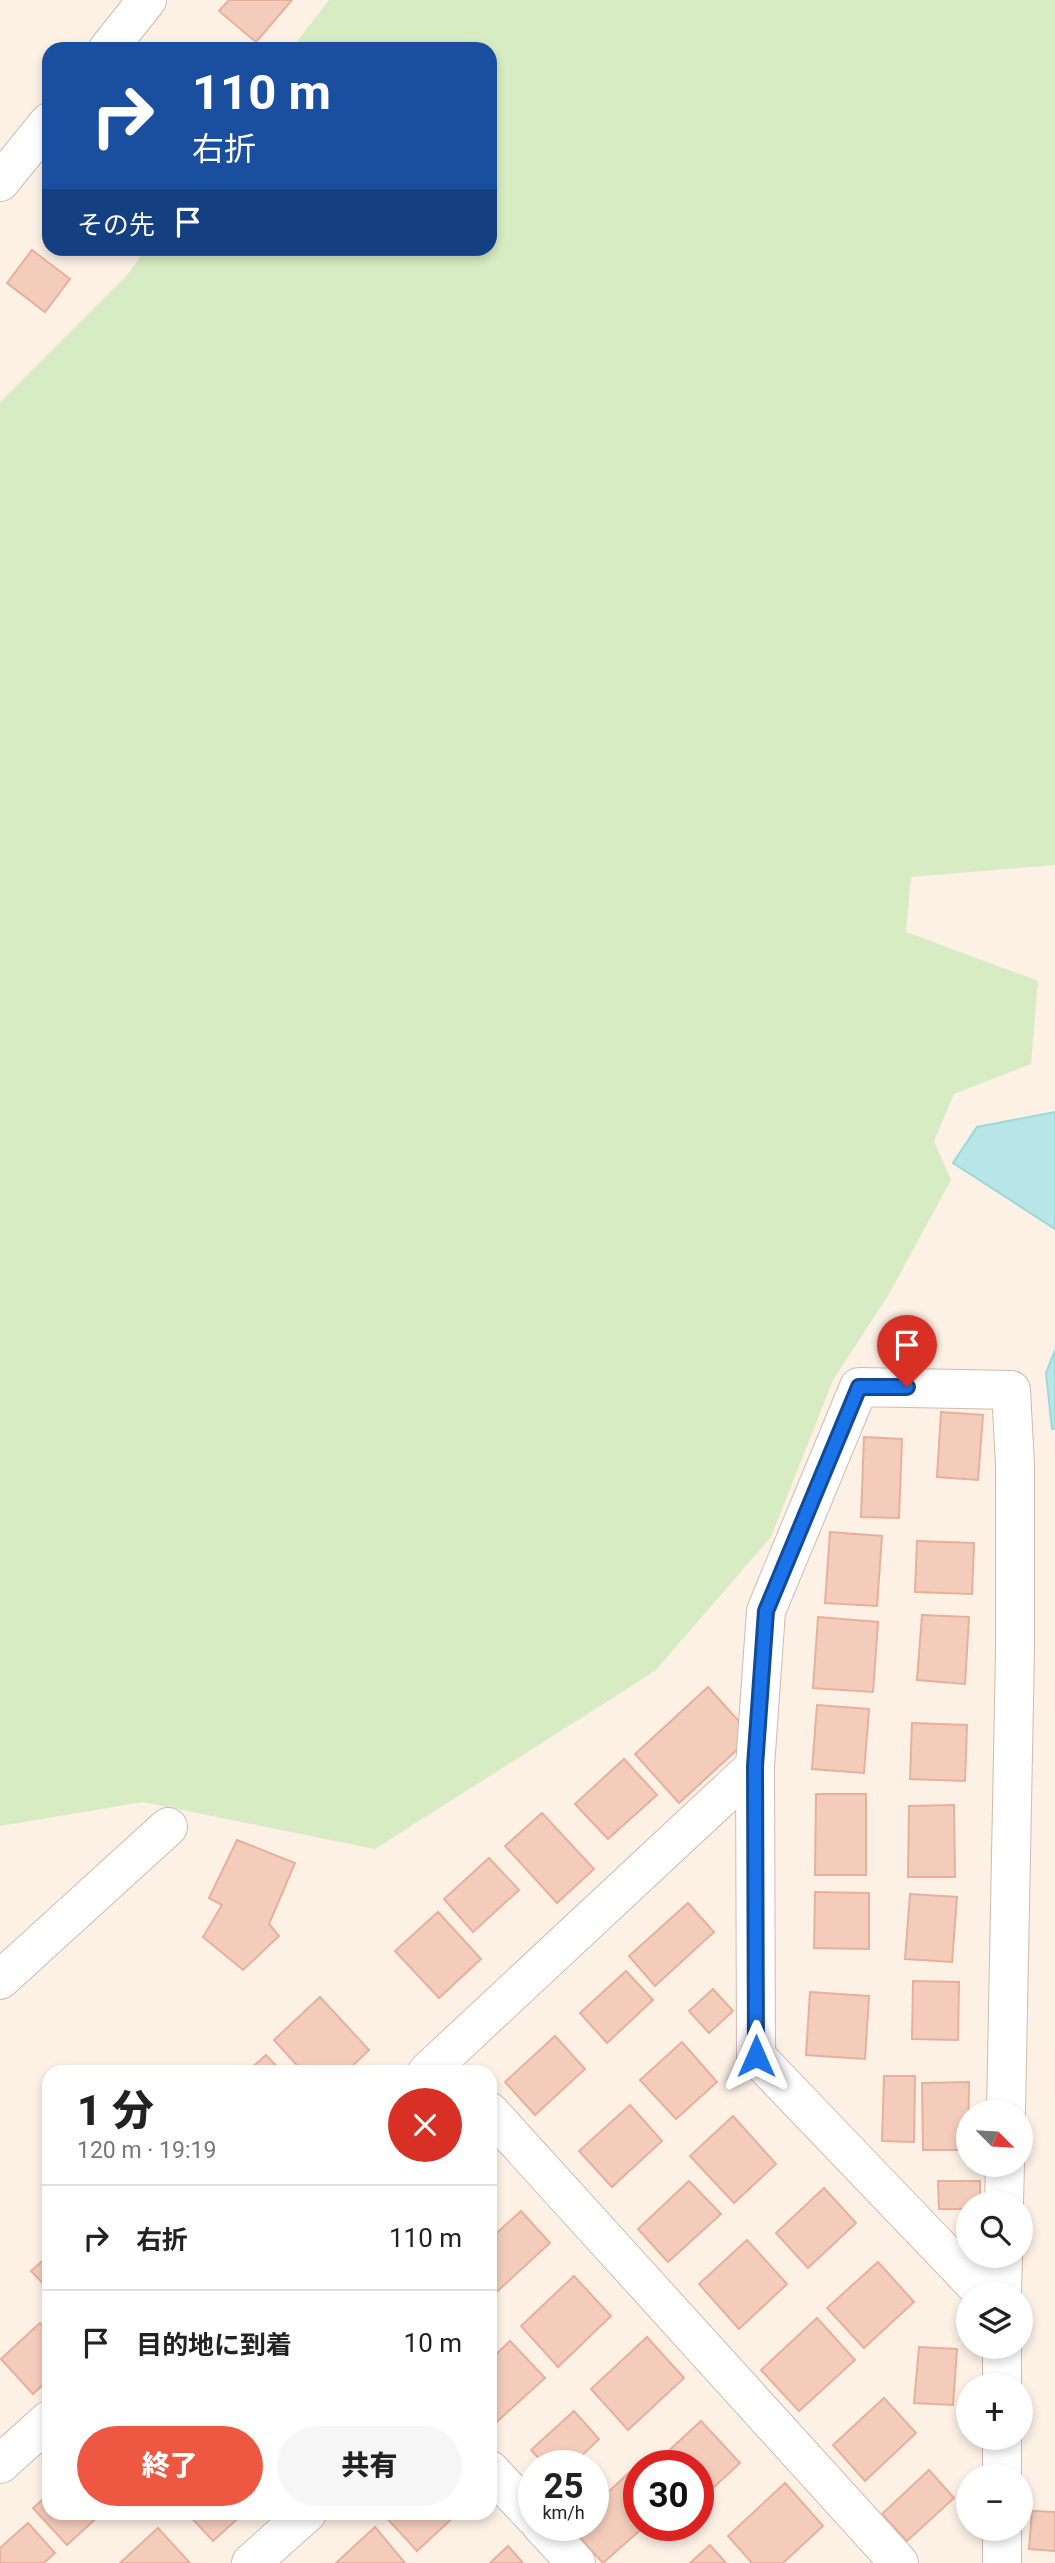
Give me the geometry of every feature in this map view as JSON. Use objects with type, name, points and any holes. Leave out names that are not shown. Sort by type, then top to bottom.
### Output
[{"type":"street","points":[[114,42],[148,0]]},
{"type":"street","points":[[0,182],[42,131]]},
{"type":"street","points":[[973,2282],[756,2056],[755,1766],[766,1611],[859,1387],[1011,1390],[1015,1465],[1015,1651],[1006,2100]]},
{"type":"street","points":[[443,2065],[755,1766]]},
{"type":"street","points":[[0,1980],[168,1827]]},
{"type":"street","points":[[497,2120],[899,2563]]},
{"type":"street","points":[[0,2464],[42,2426]]},
{"type":"street","points":[[497,2477],[518,2500]]},
{"type":"street","points":[[251,2563],[299,2520]]},
{"type":"street","points":[[556,2541],[576,2563]]},
{"type":"street","points":[[1002,2541],[1002,2563]]},
{"type":"green space","points":[[329,0],[1055,0],[1055,865],[911,877],[906,932],[1038,981],[1031,1064],[954,1094],[934,1141],[951,1180],[889,1294],[833,1380],[771,1537],[655,1671],[375,1849],[143,1802],[0,1826],[0,402],[128,274],[141,256],[497,256],[497,42],[296,42]]},
{"type":"water","points":[[1055,1112],[1055,1229],[953,1163],[977,1127]]},
{"type":"water","points":[[1055,1350],[1055,1429],[1052,1429],[1046,1373]]},
{"type":"building","points":[[229,0],[292,0],[256,42],[219,11]]},
{"type":"building","points":[[32,250],[70,279],[45,312],[7,283]]},
{"type":"building","points":[[941,1412],[983,1415],[978,1480],[937,1477]]},
{"type":"building","points":[[864,1437],[902,1439],[899,1518],[861,1517]]},
{"type":"building","points":[[830,1532],[882,1536],[877,1606],[825,1603]]},
{"type":"building","points":[[917,1541],[974,1543],[972,1594],[915,1592]]},
{"type":"building","points":[[922,1615],[969,1617],[965,1684],[917,1680]]},
{"type":"building","points":[[818,1617],[878,1622],[873,1692],[813,1688]]},
{"type":"building","points":[[708,1687],[752,1736],[679,1803],[635,1754]]},
{"type":"building","points":[[817,1705],[869,1709],[864,1773],[812,1769]]},
{"type":"building","points":[[912,1723],[967,1725],[965,1781],[910,1779]]},
{"type":"building","points":[[624,1759],[657,1795],[608,1839],[575,1804]]},
{"type":"building","points":[[816,1794],[866,1794],[866,1875],[815,1875]]},
{"type":"building","points":[[954,1805],[955,1877],[908,1877],[909,1806]]},
{"type":"building","points":[[542,1813],[594,1869],[557,1903],[505,1846]]},
{"type":"building","points":[[237,1840],[295,1863],[269,1924],[279,1936],[243,1970],[203,1937],[222,1905],[209,1898]]},
{"type":"building","points":[[489,1858],[519,1890],[473,1932],[444,1899]]},
{"type":"building","points":[[815,1892],[869,1893],[869,1949],[814,1948]]},
{"type":"building","points":[[910,1894],[957,1897],[952,1962],[905,1959]]},
{"type":"building","points":[[688,1903],[714,1932],[655,1986],[629,1956]]},
{"type":"building","points":[[438,1912],[481,1959],[439,1998],[395,1951]]},
{"type":"building","points":[[626,1971],[653,2000],[607,2043],[580,2013]]},
{"type":"building","points":[[913,1981],[959,1982],[958,2040],[912,2039]]},
{"type":"building","points":[[713,1989],[733,2011],[709,2033],[689,2011]]},
{"type":"building","points":[[810,1992],[869,1996],[865,2059],[806,2055]]},
{"type":"building","points":[[320,1997],[369,2050],[353,2065],[297,2065],[274,2040]]},
{"type":"building","points":[[555,2036],[585,2069],[535,2115],[505,2082]]},
{"type":"building","points":[[682,2042],[717,2082],[676,2119],[640,2080]]},
{"type":"building","points":[[266,2055],[275,2065],[255,2065]]},
{"type":"building","points":[[884,2076],[915,2076],[914,2142],[882,2141]]},
{"type":"building","points":[[969,2082],[969,2100],[956,2100],[956,2150],[923,2150],[922,2083]]},
{"type":"building","points":[[630,2105],[662,2141],[612,2187],[579,2151]]},
{"type":"building","points":[[733,2116],[776,2164],[734,2203],[690,2156]]},
{"type":"building","points":[[689,2181],[721,2214],[668,2262],[638,2229]]},
{"type":"building","points":[[938,2181],[980,2181],[980,2191],[956,2191],[956,2209],[939,2209]]},
{"type":"building","points":[[824,2188],[856,2223],[808,2268],[776,2233]]},
{"type":"building","points":[[521,2211],[550,2243],[497,2292],[497,2233]]},
{"type":"building","points":[[747,2240],[787,2284],[739,2329],[699,2284]]},
{"type":"building","points":[[42,2261],[42,2283],[31,2271]]},
{"type":"building","points":[[878,2262],[914,2302],[864,2348],[827,2308]]},
{"type":"building","points":[[574,2276],[611,2316],[558,2367],[521,2326]]},
{"type":"building","points":[[817,2318],[855,2360],[799,2411],[761,2370]]},
{"type":"building","points":[[40,2323],[42,2325],[42,2386],[33,2394],[1,2359]]},
{"type":"building","points":[[647,2337],[684,2378],[628,2430],[591,2389]]},
{"type":"building","points":[[510,2341],[545,2378],[497,2422],[497,2353]]},
{"type":"building","points":[[919,2347],[956,2349],[953,2405],[914,2403]]},
{"type":"building","points":[[884,2398],[916,2433],[865,2481],[833,2445]]},
{"type":"building","points":[[574,2411],[599,2439],[588,2450],[531,2450]]},
{"type":"building","points":[[701,2421],[740,2463],[714,2487],[714,2450],[669,2450]]},
{"type":"building","points":[[929,2470],[954,2498],[907,2541],[882,2514]]},
{"type":"building","points":[[623,2478],[623,2541],[628,2541],[603,2563],[583,2541],[609,2541],[609,2491]]},
{"type":"building","points":[[785,2483],[823,2526],[783,2563],[752,2563],[728,2536]]},
{"type":"building","points":[[42,2500],[42,2518],[33,2508]]},
{"type":"building","points":[[1033,2511],[1055,2512],[1055,2551],[1029,2549],[1030,2541],[1033,2541]]},
{"type":"building","points":[[44,2520],[94,2520],[67,2545]]},
{"type":"building","points":[[194,2520],[236,2520],[213,2541]]},
{"type":"building","points":[[388,2520],[450,2520],[417,2551]]},
{"type":"building","points":[[28,2523],[55,2553],[44,2563],[0,2563],[0,2548]]},
{"type":"building","points":[[375,2527],[405,2563],[336,2563]]},
{"type":"building","points":[[158,2528],[190,2563],[120,2563]]},
{"type":"building","points":[[710,2545],[726,2563],[690,2563]]},
{"type":"building","points":[[508,2546],[523,2563],[490,2563]]},
{"type":"route","points":[[756,2056],[755,1766],[766,1611],[859,1387],[907,1387]]}]
